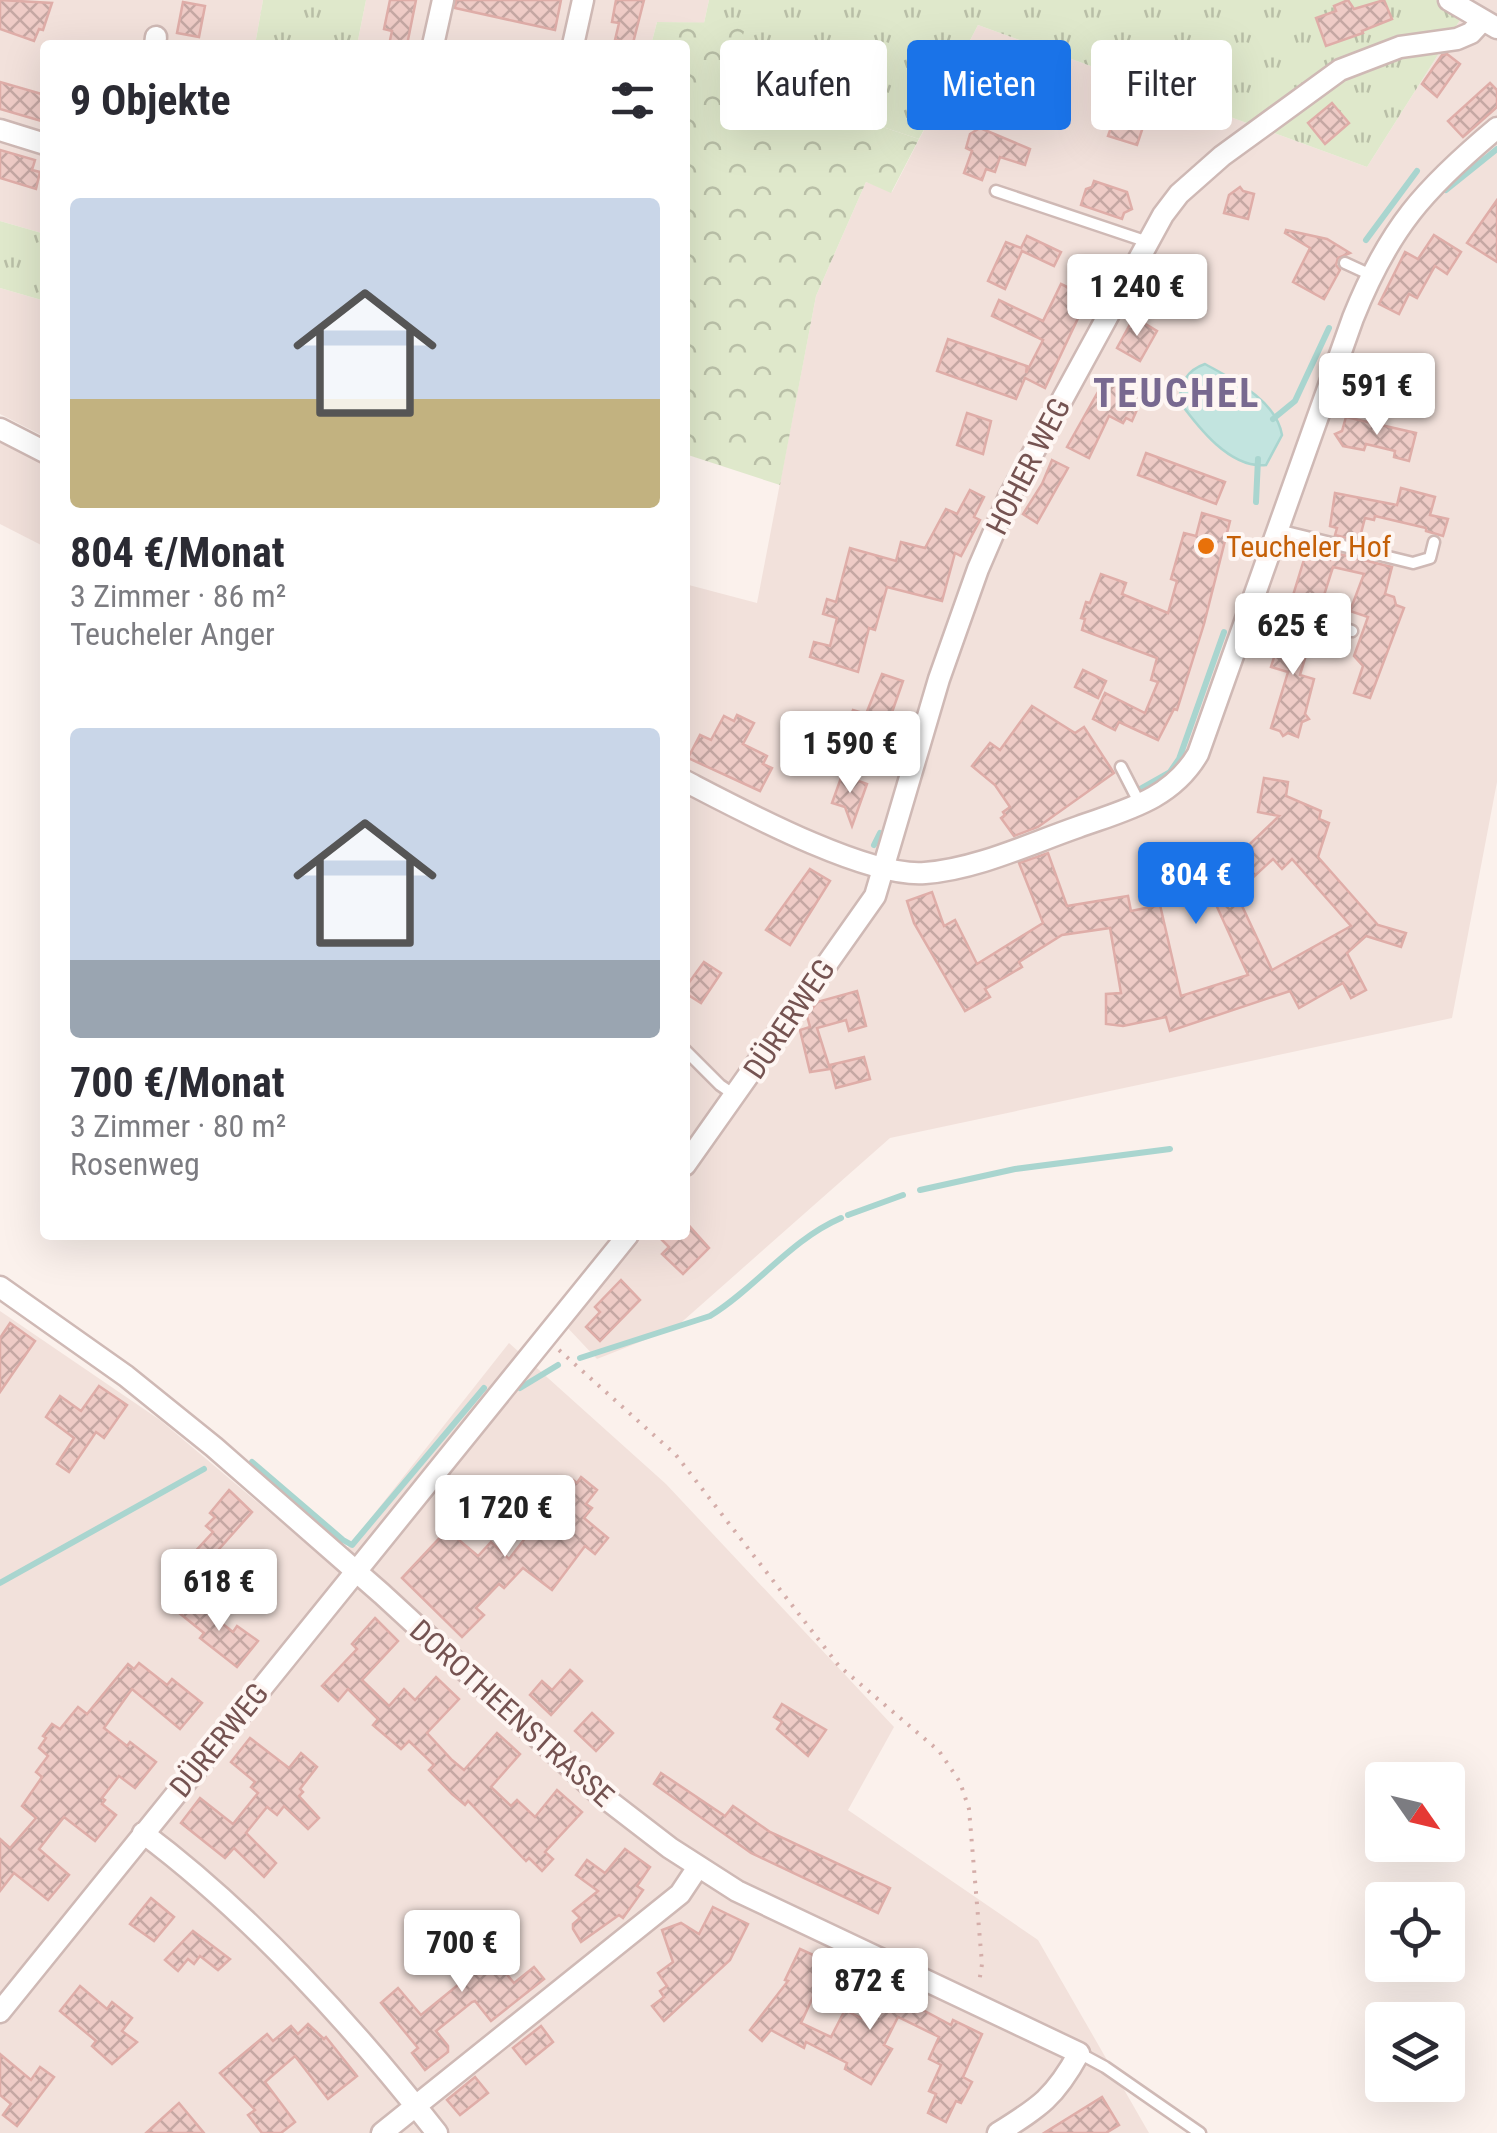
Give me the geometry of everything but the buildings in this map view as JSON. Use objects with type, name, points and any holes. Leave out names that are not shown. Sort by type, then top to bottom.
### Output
[{"type":"street","points":[[434,40],[443,0]]},
{"type":"street","points":[[574,40],[583,0]]},
{"type":"street","points":[[1449,0],[1490,24]]},
{"type":"street","name":"HOHER WEG","points":[[884,868],[939,679],[978,568],[1009,497],[1163,214],[1198,176],[1319,84],[1358,61],[1400,47],[1457,39],[1490,24]]},
{"type":"street","points":[[690,783],[784,830],[884,868],[922,874],[949,870],[1140,805],[1174,785],[1198,754],[1371,275],[1398,226],[1420,198],[1497,128]]},
{"type":"street","points":[[0,130],[40,142]]},
{"type":"street","points":[[0,429],[40,449]]},
{"type":"street","name":"DÜRERWEG","points":[[690,1158],[875,896],[884,868]]},
{"type":"street","name":"DÜRERWEG","points":[[0,2012],[624,1240]]},
{"type":"street","name":"DOROTHEENSTRASSE","points":[[0,1287],[172,1412],[354,1570],[596,1791],[698,1867],[753,1899],[1079,2053]]},
{"type":"street","points":[[143,1833],[198,1879],[323,1999],[437,2133]]},
{"type":"street","points":[[382,2133],[680,1894],[698,1867]]},
{"type":"street","points":[[998,2133],[1028,2115],[1060,2087],[1079,2053]]},
{"type":"lane","points":[[996,191],[1148,242]]},
{"type":"lane","points":[[1345,263],[1371,275]]},
{"type":"lane","points":[[1278,530],[1413,563],[1430,558],[1434,542]]},
{"type":"lane","points":[[1253,598],[1352,631]]},
{"type":"lane","points":[[1121,767],[1140,805]]},
{"type":"lane","points":[[690,1055],[736,1096]]},
{"type":"lane","points":[[1079,2053],[1200,2133]]},
{"type":"path","points":[[545,1337],[676,1455],[838,1666],[939,1752],[960,1782],[970,1809],[982,1964],[980,1983],[971,2002]]},
{"type":"shaded area","points":[[0,0],[263,0],[256,40],[40,40],[40,233],[0,221]]},
{"type":"shaded area","points":[[366,0],[709,0],[704,23],[657,22],[652,40],[358,40]]},
{"type":"shaded area","points":[[1436,0],[1497,0],[1497,782],[1452,1018],[890,1138],[675,1328],[597,1359],[565,1325],[635,1240],[690,1240],[690,585],[757,603],[816,296],[866,182],[892,192],[924,130],[1071,130],[1071,59],[1091,66],[1091,130],[1232,130],[1232,118],[1367,167],[1460,20]]},
{"type":"shaded area","points":[[978,25],[1019,40],[970,40]]},
{"type":"shaded area","points":[[0,288],[40,300],[40,434],[0,414]]},
{"type":"shaded area","points":[[0,440],[40,460],[40,544],[0,524]]},
{"type":"shaded area","points":[[0,1311],[160,1420],[333,1566],[509,1343],[666,1484],[894,1727],[848,1810],[1038,1940],[1149,2133],[0,2133]]},
{"type":"green space","points":[[263,0],[366,0],[358,40],[256,40]]},
{"type":"green space","points":[[709,0],[1436,0],[1460,20],[1367,167],[1232,118],[1232,40],[1091,40],[1091,66],[1071,59],[1071,40],[1019,40],[978,25],[970,40],[907,40],[907,130],[924,130],[919,139],[887,128],[887,40],[741,40],[746,24],[704,23]]},
{"type":"green space","points":[[657,22],[747,23],[741,40],[720,40],[720,130],[887,128],[919,139],[891,193],[866,182],[816,296],[780,485],[690,456],[690,40],[652,40]]},
{"type":"green space","points":[[0,221],[40,233],[40,300],[0,288]]},
{"type":"water","points":[[1205,364],[1252,392],[1272,411],[1282,435],[1266,465],[1240,460],[1228,453],[1205,434],[1179,401],[1186,378]]},
{"type":"waterway","points":[[1446,190],[1497,149]]},
{"type":"waterway","points":[[1366,240],[1417,171]]},
{"type":"waterway","points":[[1273,419],[1295,401],[1329,328]]},
{"type":"waterway","points":[[1256,502],[1258,459]]},
{"type":"waterway","points":[[1140,789],[1170,772],[1179,759],[1224,632]]},
{"type":"waterway","points":[[874,845],[880,833]]},
{"type":"waterway","points":[[920,1190],[1015,1169],[1170,1149]]},
{"type":"waterway","points":[[848,1215],[903,1195]]},
{"type":"waterway","points":[[580,1358],[710,1316],[806,1239],[841,1218]]},
{"type":"waterway","points":[[520,1388],[558,1365]]},
{"type":"waterway","points":[[252,1462],[352,1545],[484,1388]]},
{"type":"waterway","points":[[0,1583],[204,1469]]},
{"type":"place","name":"Teucheler Hof","points":[[1206,546]]},
{"type":"district","name":"TEUCHEL","points":[[1177,393]]}]
